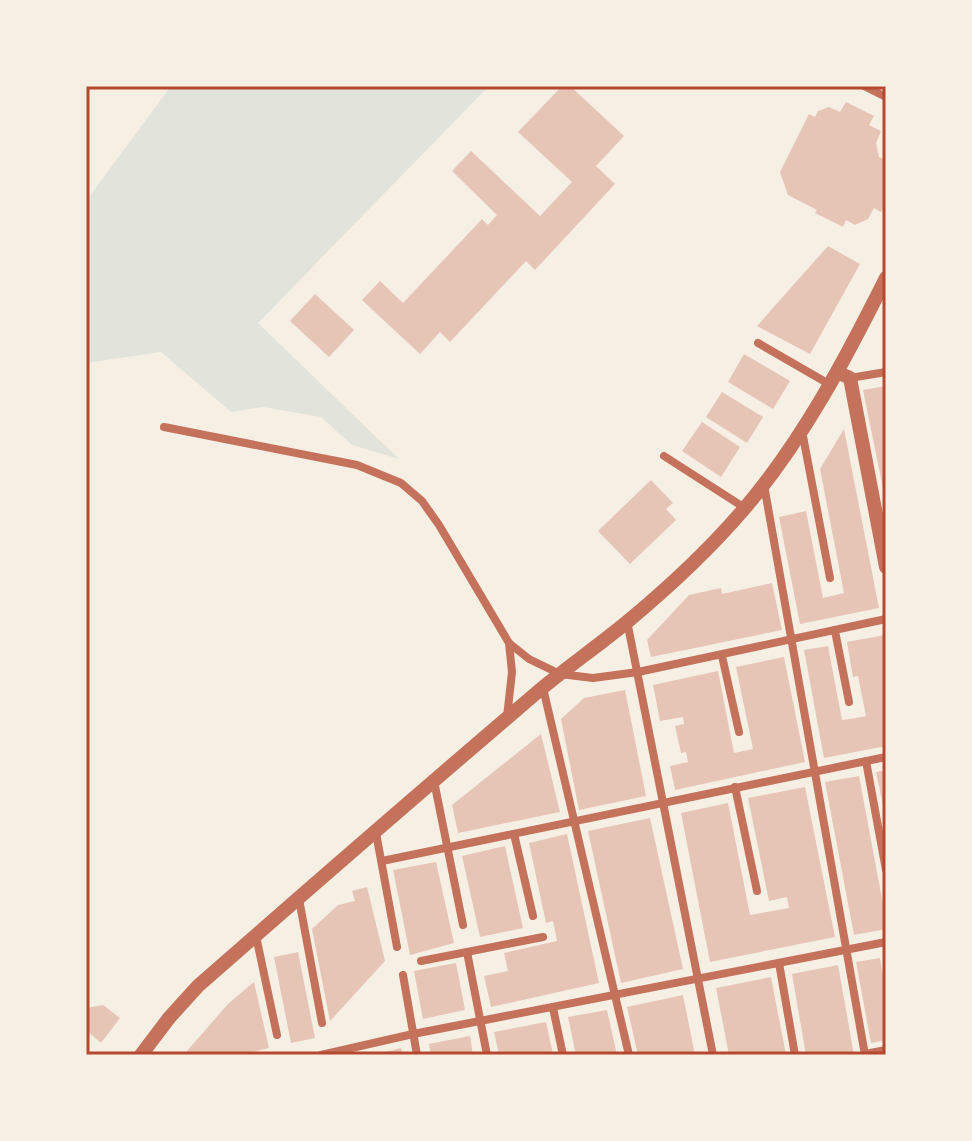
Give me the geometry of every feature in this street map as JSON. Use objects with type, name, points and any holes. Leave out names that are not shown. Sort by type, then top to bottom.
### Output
[{"type":"street","points":[[864,86],[886,97]]},
{"type":"street","points":[[141,1055],[198,986],[433,780],[627,621],[717,539],[764,484],[839,378],[880,302],[886,278]]},
{"type":"street","points":[[758,343],[839,378],[886,372]]},
{"type":"street","points":[[839,378],[886,567]]},
{"type":"street","points":[[164,427],[357,465],[401,483],[431,513],[509,643],[529,659],[560,674],[593,678],[638,672],[886,619]]},
{"type":"street","points":[[802,430],[830,578]]},
{"type":"street","points":[[664,456],[745,508]]},
{"type":"street","points":[[764,484],[865,1055],[886,1050]]},
{"type":"street","points":[[627,621],[713,1055]]},
{"type":"street","points":[[835,631],[849,702]]},
{"type":"street","points":[[507,718],[512,672],[509,643]]},
{"type":"street","points":[[722,656],[739,732]]},
{"type":"street","points":[[543,688],[629,1055]]},
{"type":"street","points":[[382,861],[886,757]]},
{"type":"street","points":[[866,761],[886,870]]},
{"type":"street","points":[[433,780],[463,925]]},
{"type":"street","points":[[735,787],[757,891]]},
{"type":"street","points":[[376,833],[397,947]]},
{"type":"street","points":[[514,834],[533,916]]},
{"type":"street","points":[[299,899],[322,1023]]},
{"type":"street","points":[[256,936],[277,1035]]},
{"type":"street","points":[[421,961],[543,937]]},
{"type":"street","points":[[322,1055],[413,1034],[886,942]]},
{"type":"street","points":[[467,952],[487,1055]]},
{"type":"street","points":[[779,963],[795,1055]]},
{"type":"street","points":[[403,975],[417,1055]]},
{"type":"street","points":[[553,1008],[563,1055]]},
{"type":"shaded area","points":[[171,86],[489,86],[258,323],[399,459],[352,445],[321,417],[263,407],[231,412],[161,352],[86,363],[86,201]]},
{"type":"building","points":[[562,86],[570,86],[624,136],[596,166],[615,184],[535,270],[526,261],[450,342],[440,332],[420,354],[362,300],[380,281],[403,303],[482,219],[488,225],[497,215],[452,171],[471,151],[540,216],[572,182],[518,132]]},
{"type":"building","points":[[846,102],[874,116],[869,125],[881,131],[876,143],[879,157],[886,160],[886,203],[881,212],[874,208],[868,219],[855,225],[846,220],[843,227],[788,195],[780,172],[809,114],[815,117],[818,111],[829,107],[840,112]]},
{"type":"building","points":[[828,246],[860,264],[810,354],[757,326]]},
{"type":"building","points":[[315,294],[354,330],[329,357],[290,321]]},
{"type":"building","points":[[744,354],[790,381],[773,409],[728,382]]},
{"type":"building","points":[[886,386],[886,498],[885,498],[863,390]]},
{"type":"building","points":[[722,392],[763,417],[747,443],[706,417]]},
{"type":"building","points":[[702,422],[740,447],[721,477],[682,451]]},
{"type":"building","points":[[844,429],[879,608],[800,624],[779,517],[806,511],[823,598],[844,593],[820,469]]},
{"type":"building","points":[[651,480],[673,503],[666,509],[676,520],[630,564],[598,531]]},
{"type":"building","points":[[772,583],[782,630],[651,657],[647,640],[689,595],[721,588],[722,594]]},
{"type":"building","points":[[885,635],[886,746],[824,758],[804,650],[828,646],[842,720],[856,718],[866,716],[858,676],[853,677],[847,642]]},
{"type":"building","points":[[784,657],[805,762],[675,790],[670,766],[688,762],[686,752],[681,753],[675,726],[684,724],[683,717],[660,721],[653,685],[718,671],[734,753],[753,749],[736,667]]},
{"type":"building","points":[[625,690],[646,796],[579,810],[561,719],[584,698]]},
{"type":"building","points":[[541,734],[560,812],[458,833],[452,805]]},
{"type":"building","points":[[886,770],[886,815],[885,815],[876,772]]},
{"type":"building","points":[[859,776],[883,904],[886,904],[886,929],[854,935],[825,782]]},
{"type":"building","points":[[805,787],[835,937],[710,962],[681,813],[728,803],[750,915],[789,908],[787,897],[769,901],[748,798]]},
{"type":"building","points":[[650,818],[683,969],[621,983],[588,831]]},
{"type":"building","points":[[567,834],[599,983],[491,1007],[484,976],[508,971],[504,953],[557,941],[553,921],[546,923],[529,843]]},
{"type":"building","points":[[505,846],[523,928],[480,937],[462,856]]},
{"type":"building","points":[[436,862],[454,943],[410,955],[393,870]]},
{"type":"building","points":[[367,887],[385,961],[330,1021],[312,929],[338,905],[355,901],[352,891]]},
{"type":"building","points":[[298,952],[315,1038],[291,1043],[274,957]]},
{"type":"building","points":[[880,958],[886,994],[886,1040],[871,1043],[856,962]]},
{"type":"building","points":[[456,963],[465,1010],[423,1019],[414,971]]},
{"type":"building","points":[[838,965],[854,1055],[806,1055],[792,974]]},
{"type":"building","points":[[771,977],[786,1055],[729,1055],[716,988]]},
{"type":"building","points":[[254,982],[269,1048],[239,1055],[188,1055],[187,1051],[228,1004]]},
{"type":"building","points":[[683,995],[695,1055],[638,1055],[627,1007]]},
{"type":"building","points":[[103,1005],[120,1018],[101,1043],[86,1030],[86,1008]]},
{"type":"building","points":[[607,1010],[617,1055],[576,1055],[568,1017]]},
{"type":"building","points":[[546,1022],[553,1054],[499,1055],[494,1032]]},
{"type":"building","points":[[470,1036],[473,1055],[431,1055],[429,1044]]},
{"type":"building","points":[[401,1048],[403,1055],[376,1055],[376,1054]]}]
